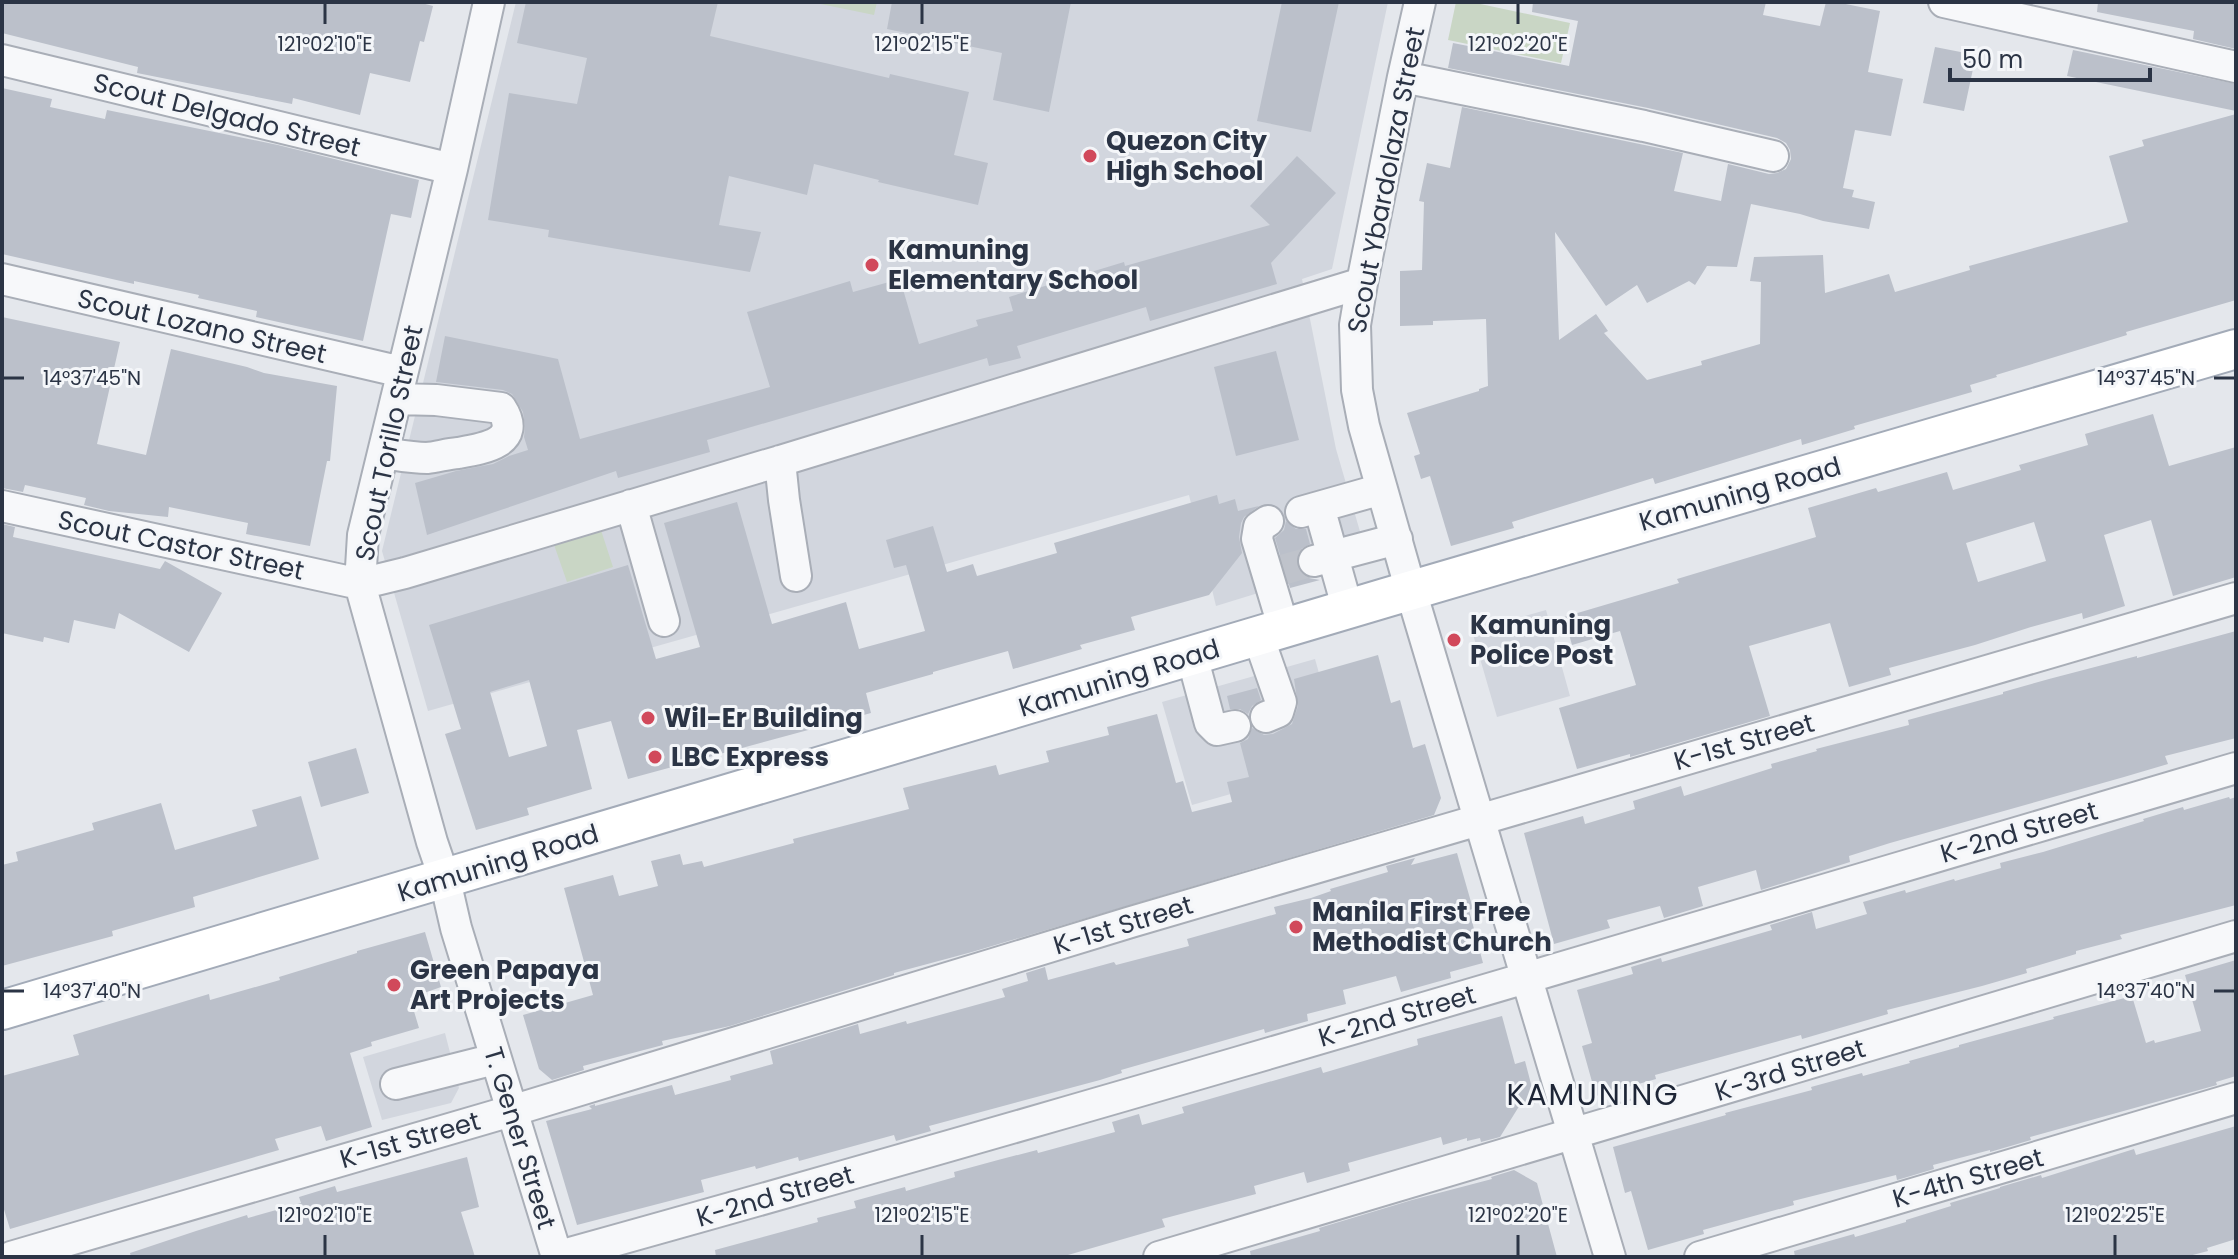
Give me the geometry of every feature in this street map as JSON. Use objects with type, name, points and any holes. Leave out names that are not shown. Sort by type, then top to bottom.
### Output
[{"type":"main road","name":"Kamuning Road","points":[[2,1010],[1271,632],[2236,349]]},
{"type":"street","name":"Scout Torillo Street","points":[[445,880],[360,584],[363,535],[452,169],[489,2]]},
{"type":"street","name":"Scout Ybardolaza Street","points":[[1420,2],[1355,325],[1357,390],[1364,426],[1411,591],[1610,1257]]},
{"type":"street","points":[[1944,2],[2236,67]]},
{"type":"street","name":"Scout Delgado Street","points":[[2,60],[452,169]]},
{"type":"street","points":[[1403,77],[1644,126],[1773,156]]},
{"type":"street","name":"Scout Lozano Street","points":[[2,279],[399,386],[436,400],[501,408],[507,417],[506,433],[502,440],[487,448],[427,458],[383,453]]},
{"type":"street","points":[[360,584],[780,461],[1362,283]]},
{"type":"street","points":[[780,461],[796,576]]},
{"type":"street","points":[[1348,610],[1323,559],[1310,509],[1382,489]]},
{"type":"street","points":[[631,505],[664,621]]},
{"type":"street","name":"Scout Castor Street","points":[[2,506],[360,584]]},
{"type":"street","points":[[1266,717],[1278,712],[1281,702],[1271,632],[1274,572],[1257,539],[1259,527],[1268,521]]},
{"type":"street","points":[[1323,559],[1397,539]]},
{"type":"street","name":"K-1st Street","points":[[11,1257],[511,1111],[1146,918],[2236,598]]},
{"type":"street","points":[[1192,656],[1210,723],[1217,730],[1235,726]]},
{"type":"street","name":"K-2nd Street","points":[[557,1257],[894,1162],[2236,768]]},
{"type":"street","name":"T. Gener Street","points":[[445,880],[456,928],[557,1257]]},
{"type":"street","name":"K-3rd Street","points":[[1159,1257],[2236,936]]},
{"type":"street","points":[[396,1084],[495,1059]]},
{"type":"street","name":"K-4th Street","points":[[1700,1257],[2236,1098]]},
{"type":"shaded area","points":[[516,2],[1388,2],[1332,269],[1302,279],[1336,449],[1368,559],[1216,606],[1189,495],[428,711],[382,551]]},
{"type":"shaded area","points":[[1546,610],[1570,696],[1497,717],[1472,631]]},
{"type":"shaded area","points":[[1315,659],[1344,762],[1192,805],[1162,702]]},
{"type":"shaded area","points":[[445,1033],[459,1088],[451,1103],[382,1120],[363,1057]]},
{"type":"green space","points":[[811,2],[877,2],[874,15]]},
{"type":"green space","points":[[1456,2],[1471,2],[1570,23],[1561,63],[1448,40]]},
{"type":"green space","points":[[599,524],[613,567],[567,582],[552,539]]},
{"type":"building","points":[[2,2],[418,2],[433,6],[410,82],[370,73],[360,115],[293,98],[292,104],[137,73],[138,67],[2,33]]},
{"type":"building","points":[[526,2],[718,2],[710,36],[889,78],[890,74],[969,92],[954,155],[988,163],[978,205],[814,164],[807,195],[729,176],[719,225],[761,232],[750,272],[548,237],[549,230],[488,220],[509,93],[577,104],[587,58],[517,43]]},
{"type":"building","points":[[892,2],[1071,2],[1049,112],[993,100],[1002,53],[887,29]]},
{"type":"building","points":[[1282,2],[1339,2],[1311,132],[1257,121]]},
{"type":"building","points":[[1533,2],[1766,2],[1763,15],[1820,26],[1826,2],[1880,11],[1868,72],[1903,79],[1891,136],[1855,130],[1843,188],[1854,190],[1852,197],[1875,202],[1869,229],[1751,204],[1737,267],[1707,266],[1695,285],[1689,281],[1647,303],[1637,285],[1606,306],[1555,232],[1559,340],[1596,314],[1608,331],[1604,333],[1647,380],[1702,365],[1701,361],[1760,344],[1761,282],[1750,281],[1754,257],[1823,255],[1825,293],[1889,274],[1895,292],[1970,270],[1969,266],[2128,222],[2109,156],[2144,146],[2142,140],[2236,114],[2236,300],[1996,375],[1970,385],[1972,392],[1854,426],[1855,429],[1802,445],[1801,439],[1655,484],[1653,478],[1512,522],[1514,528],[1451,546],[1430,476],[1421,479],[1414,456],[1420,454],[1407,413],[1488,386],[1486,319],[1400,326],[1400,271],[1422,270],[1424,202],[1419,201],[1427,163],[1450,168],[1462,107],[1683,153],[1674,191],[1721,201],[1728,164],[1769,174],[1786,169],[1791,159],[1786,143],[1777,138],[1648,108],[1448,68],[1453,43],[1569,66],[1578,21],[1532,12]]},
{"type":"building","points":[[2098,2],[2236,2],[2236,49],[2193,39],[2194,31],[2097,12]]},
{"type":"building","points":[[1935,47],[1976,55],[1964,111],[1923,103]]},
{"type":"building","points":[[2073,50],[2236,84],[2236,111],[2067,76]]},
{"type":"building","points":[[2,88],[52,99],[50,107],[105,119],[107,110],[278,145],[419,180],[411,218],[391,214],[363,341],[256,317],[257,311],[198,298],[199,295],[134,281],[134,284],[2,254]]},
{"type":"building","points":[[1297,156],[1336,193],[1271,263],[1277,284],[1150,321],[1146,307],[1017,346],[1021,358],[989,366],[987,358],[707,440],[710,452],[618,478],[616,471],[427,535],[415,483],[493,464],[528,450],[523,412],[512,394],[503,390],[436,382],[445,336],[558,359],[580,439],[770,387],[747,312],[850,281],[853,292],[900,279],[919,344],[978,326],[976,320],[1013,311],[1009,297],[1124,262],[1125,266],[1270,225],[1250,206]]},
{"type":"building","points":[[2,317],[120,342],[97,444],[146,455],[171,349],[264,373],[337,386],[330,461],[327,461],[310,546],[246,534],[248,523],[169,507],[168,517],[109,511],[84,505],[86,498],[25,485],[23,492],[2,488]]},
{"type":"building","points":[[1276,351],[1299,440],[1236,456],[1214,367]]},
{"type":"building","points":[[2153,414],[2169,466],[2236,447],[2236,577],[2173,596],[2151,520],[2104,535],[2125,606],[2083,619],[2082,613],[1889,668],[1891,675],[1849,687],[1830,623],[1749,646],[1770,716],[1630,757],[1630,754],[1577,769],[1559,708],[1636,685],[1620,631],[1572,645],[1564,617],[1816,537],[1808,508],[1947,472],[1953,490],[2021,470],[2019,465],[2088,445],[2085,434]],"holes":[[[2034,522],[2046,561],[1978,582],[1966,543]]]},
{"type":"building","points":[[1217,495],[1219,504],[1235,499],[1238,511],[1259,506],[1241,523],[1239,537],[1242,553],[1209,595],[1131,617],[1135,630],[1080,645],[1082,649],[1013,669],[1008,651],[933,672],[866,693],[871,713],[628,779],[611,721],[577,730],[592,789],[527,808],[529,815],[476,830],[445,734],[461,729],[429,625],[628,565],[656,659],[700,647],[664,523],[737,502],[772,624],[846,602],[859,649],[925,631],[906,565],[894,568],[886,540],[933,526],[947,572],[973,564],[977,576],[1057,553],[1054,543]],"holes":[[[529,680],[547,746],[509,757],[490,692]]]},
{"type":"building","points":[[1286,521],[1296,529],[1306,529],[1310,544],[1301,549],[1296,565],[1309,578],[1320,580],[1290,588],[1275,538],[1284,530]]},
{"type":"building","points":[[2,524],[15,527],[13,537],[160,569],[165,561],[222,593],[189,652],[119,613],[115,629],[74,620],[69,643],[44,637],[43,642],[2,633]]},
{"type":"building","points":[[2236,631],[2236,738],[2165,756],[2168,764],[1849,856],[1850,862],[1761,890],[1756,870],[1698,887],[1703,906],[1664,918],[1660,906],[1607,920],[1610,928],[1554,944],[1524,833],[1583,816],[1585,824],[1635,809],[1633,801],[1681,786],[1684,796],[1772,768],[1771,764],[1816,749],[1909,725],[1908,720],[2049,679]]},
{"type":"building","points":[[1378,655],[1391,703],[1400,700],[1413,748],[1425,744],[1441,798],[1434,815],[894,973],[730,1026],[662,1041],[663,1045],[583,1066],[584,1070],[552,1080],[539,1069],[523,1015],[593,995],[564,888],[613,875],[619,896],[658,886],[651,861],[680,854],[683,865],[702,861],[704,867],[794,843],[793,839],[909,809],[903,788],[996,765],[999,775],[1049,762],[1046,751],[1109,735],[1107,727],[1157,714],[1176,783],[1183,781],[1192,812],[1232,802],[1227,782],[1249,777],[1240,743],[1248,739],[1252,728],[1264,735],[1292,724],[1298,706],[1294,679]]},
{"type":"building","points":[[1257,688],[1261,700],[1252,706],[1248,714],[1240,709],[1230,709],[1227,696]]},
{"type":"building","points":[[356,748],[369,793],[321,807],[308,762]]},
{"type":"building","points":[[301,796],[319,859],[193,897],[195,907],[112,931],[113,936],[2,966],[2,865],[18,861],[16,852],[94,830],[92,823],[161,803],[175,850],[257,826],[252,810]]},
{"type":"building","points":[[2236,797],[2236,905],[2120,935],[2122,939],[2076,951],[2076,954],[2026,969],[2027,973],[1887,1010],[1888,1014],[1802,1039],[1801,1035],[1655,1075],[1656,1079],[1596,1096],[1582,1046],[1592,1043],[1577,990],[1633,974],[1631,967],[1661,958],[1662,962],[1772,930],[1770,925],[1812,912],[1816,929],[1867,914],[1863,902],[2001,868],[2000,863],[2183,807],[2184,810]]},
{"type":"building","points":[[1457,853],[1473,909],[1469,910],[1483,963],[1450,972],[1451,978],[1401,992],[1396,976],[1343,990],[1346,1004],[1307,1014],[1308,1021],[1265,1033],[1264,1029],[1121,1070],[1122,1073],[1100,1080],[929,1126],[931,1131],[896,1141],[894,1135],[799,1161],[798,1157],[701,1180],[704,1192],[577,1225],[546,1121],[592,1109],[589,1106],[595,1104],[672,1085],[675,1095],[731,1080],[730,1076],[773,1064],[770,1051],[858,1024],[860,1034],[1005,997],[1002,989],[1028,981],[1026,973],[1045,967],[1048,980],[1189,946],[1187,939],[1276,914],[1274,907],[1388,872],[1386,866],[1415,858],[1411,865]]},
{"type":"building","points":[[425,932],[441,987],[410,998],[419,1028],[371,1042],[372,1046],[350,1053],[372,1127],[326,1141],[321,1126],[275,1139],[279,1150],[10,1229],[2,1203],[2,1076],[79,1055],[73,1035],[209,994],[210,1000],[280,980],[279,977],[357,951]]},
{"type":"building","points":[[2236,960],[2236,1076],[2216,1082],[2217,1085],[2030,1137],[2031,1140],[1933,1165],[1934,1169],[1897,1180],[1896,1175],[1793,1201],[1794,1205],[1703,1230],[1704,1234],[1648,1250],[1631,1191],[1625,1193],[1613,1147],[2132,996],[2146,1043],[2201,1031],[2185,975]]},
{"type":"building","points":[[1502,1016],[1515,1064],[1525,1061],[1536,1103],[1518,1108],[1500,1137],[1481,1142],[1480,1138],[1467,1141],[1467,1138],[1443,1145],[1441,1137],[1348,1163],[1350,1171],[1307,1183],[1304,1172],[1254,1186],[1256,1194],[1162,1219],[1165,1227],[1061,1257],[716,1257],[715,1250],[818,1222],[817,1218],[856,1208],[854,1201],[905,1187],[906,1191],[955,1177],[954,1172],[1115,1132],[1112,1122],[1139,1114],[1142,1125],[1184,1113],[1182,1107],[1321,1067],[1323,1073],[1418,1045],[1417,1039]]},
{"type":"building","points":[[2236,1126],[2236,1239],[2207,1248],[2208,1251],[2185,1257],[1795,1257],[1794,1251],[1906,1222],[1951,1206],[1950,1203],[2000,1187],[2041,1175],[2042,1178],[2134,1149],[2136,1155]]},
{"type":"building","points":[[467,1157],[479,1207],[461,1212],[475,1257],[131,1257],[130,1253],[196,1231],[301,1203],[299,1197],[335,1186],[337,1192]]},
{"type":"building","points":[[1514,1170],[1537,1183],[1557,1257],[1251,1257],[1250,1251],[1320,1231],[1319,1228]]},
{"type":"tunnel","points":[[1282,570],[1314,561]]},
{"type":"place","name":"Quezon City High School","points":[[1090,156]]},
{"type":"place","name":"Kamuning Elementary School","points":[[872,265]]},
{"type":"place","name":"Kamuning Police Post","points":[[1454,640]]},
{"type":"place","name":"Wil-Er Building","points":[[648,718]]},
{"type":"place","name":"LBC Express","points":[[655,757]]},
{"type":"place","name":"Manila First Free Methodist Church","points":[[1296,927]]},
{"type":"place","name":"Green Papaya Art Projects","points":[[394,985]]},
{"type":"district","name":"KAMUNING","points":[[1593,1094]]}]
